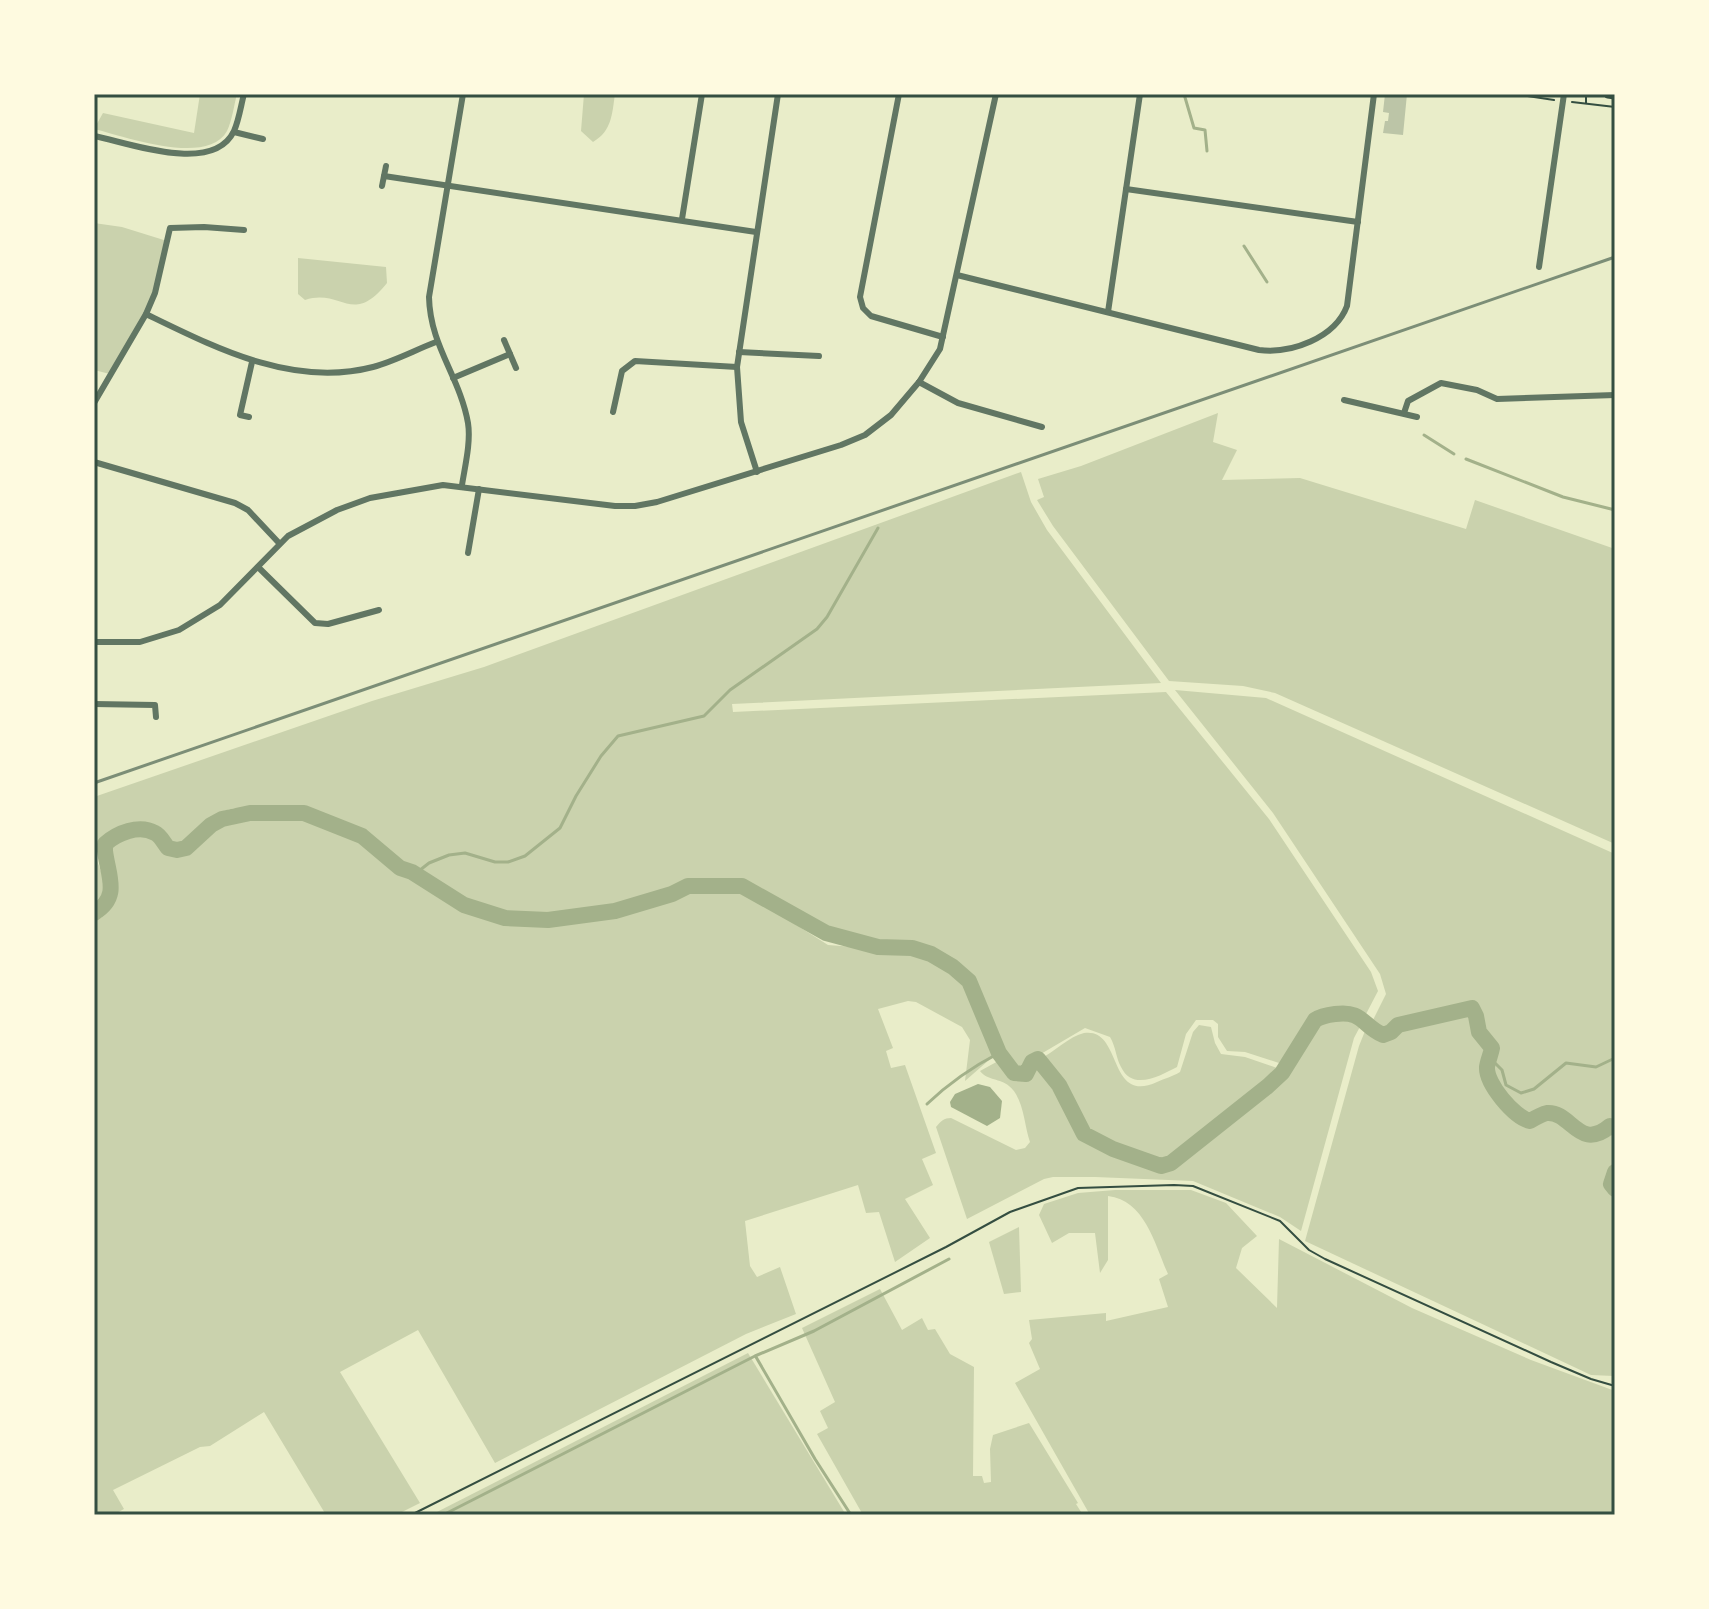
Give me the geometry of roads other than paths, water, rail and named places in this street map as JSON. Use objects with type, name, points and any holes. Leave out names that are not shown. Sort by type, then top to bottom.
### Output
[{"type":"main road","points":[[1608,94],[1615,95]]},
{"type":"street","points":[[94,136],[190,156],[209,152],[223,144],[234,132],[244,94]]},
{"type":"street","points":[[462,485],[469,427],[453,378],[436,342],[429,297],[463,94]]},
{"type":"street","points":[[682,219],[702,94]]},
{"type":"street","points":[[757,472],[741,422],[737,367],[778,94]]},
{"type":"street","points":[[94,642],[140,642],[179,630],[220,605],[279,543],[337,510],[372,497],[418,488],[462,485],[635,506],[660,502],[865,435],[891,415],[919,382],[940,349],[996,94]]},
{"type":"street","points":[[1108,312],[1140,94]]},
{"type":"street","points":[[957,275],[1256,350],[1271,352],[1289,349],[1324,335],[1344,314],[1374,94]]},
{"type":"street","points":[[887,100],[898,98],[860,297],[863,308],[871,316],[943,337]]},
{"type":"street","points":[[1539,267],[1563,98]]},
{"type":"street","points":[[234,132],[263,139]]},
{"type":"street","points":[[382,186],[386,166]]},
{"type":"street","points":[[384,176],[756,232]]},
{"type":"street","points":[[1126,189],[1358,222]]},
{"type":"street","points":[[94,403],[146,314],[155,293],[170,228],[244,230]]},
{"type":"street","points":[[146,314],[252,362],[310,371],[345,372],[376,366],[436,342]]},
{"type":"street","points":[[504,340],[516,368]]},
{"type":"street","points":[[739,352],[819,356]]},
{"type":"street","points":[[453,378],[510,354]]},
{"type":"street","points":[[613,412],[622,371],[635,361],[737,367]]},
{"type":"street","points":[[249,417],[237,414],[252,362]]},
{"type":"street","points":[[919,382],[958,403],[1042,427]]},
{"type":"street","points":[[1404,413],[1408,401],[1441,383],[1477,390],[1497,399],[1615,395]]},
{"type":"street","points":[[1344,400],[1417,417]]},
{"type":"street","points":[[94,462],[235,503],[259,520],[279,543]]},
{"type":"street","points":[[468,553],[479,489]]},
{"type":"street","points":[[258,567],[315,623],[328,624],[379,610]]},
{"type":"street","points":[[94,704],[155,705],[156,717]]},
{"type":"waterway","points":[[1184,94],[1194,128],[1205,130],[1207,151]]},
{"type":"waterway","points":[[1244,246],[1267,282]]},
{"type":"waterway","points":[[1424,435],[1454,454]]},
{"type":"waterway","points":[[1466,459],[1563,497],[1615,510]]},
{"type":"waterway","points":[[415,874],[429,863],[449,855],[465,853],[495,862],[508,862],[525,856],[560,828],[601,756],[618,736],[704,716],[730,690],[817,629],[878,528]]},
{"type":"waterway","points":[[94,913],[108,900],[110,893],[105,844],[122,833],[149,830],[159,835],[168,848],[177,850],[186,848],[222,819],[250,813],[304,813],[362,836],[400,868],[412,872],[464,905],[505,918],[548,920],[615,911],[688,886],[742,886],[826,933],[878,947],[912,948],[931,954],[969,981],[999,1053],[1014,1073],[1026,1074],[1032,1062],[1038,1059],[1059,1085],[1084,1134],[1113,1149],[1161,1166],[1171,1163],[1282,1073],[1315,1020],[1344,1013],[1357,1017],[1383,1035],[1398,1025],[1472,1008],[1479,1032],[1492,1048],[1487,1067],[1491,1082],[1516,1113],[1530,1121],[1547,1113],[1555,1114],[1590,1135],[1610,1126],[1615,1128]]},
{"type":"waterway","points":[[927,1104],[961,1076],[999,1053]]},
{"type":"waterway","points":[[1490,1058],[1502,1070],[1506,1085],[1521,1093],[1534,1089],[1566,1063],[1596,1067],[1615,1058]]},
{"type":"waterway","points":[[1615,1172],[1611,1184],[1615,1189]]},
{"type":"waterway","points":[[443,1515],[755,1356],[814,1331],[949,1259]]},
{"type":"waterway","points":[[756,1357],[851,1515]]},
{"type":"railway","points":[[94,783],[1615,257]]}]
